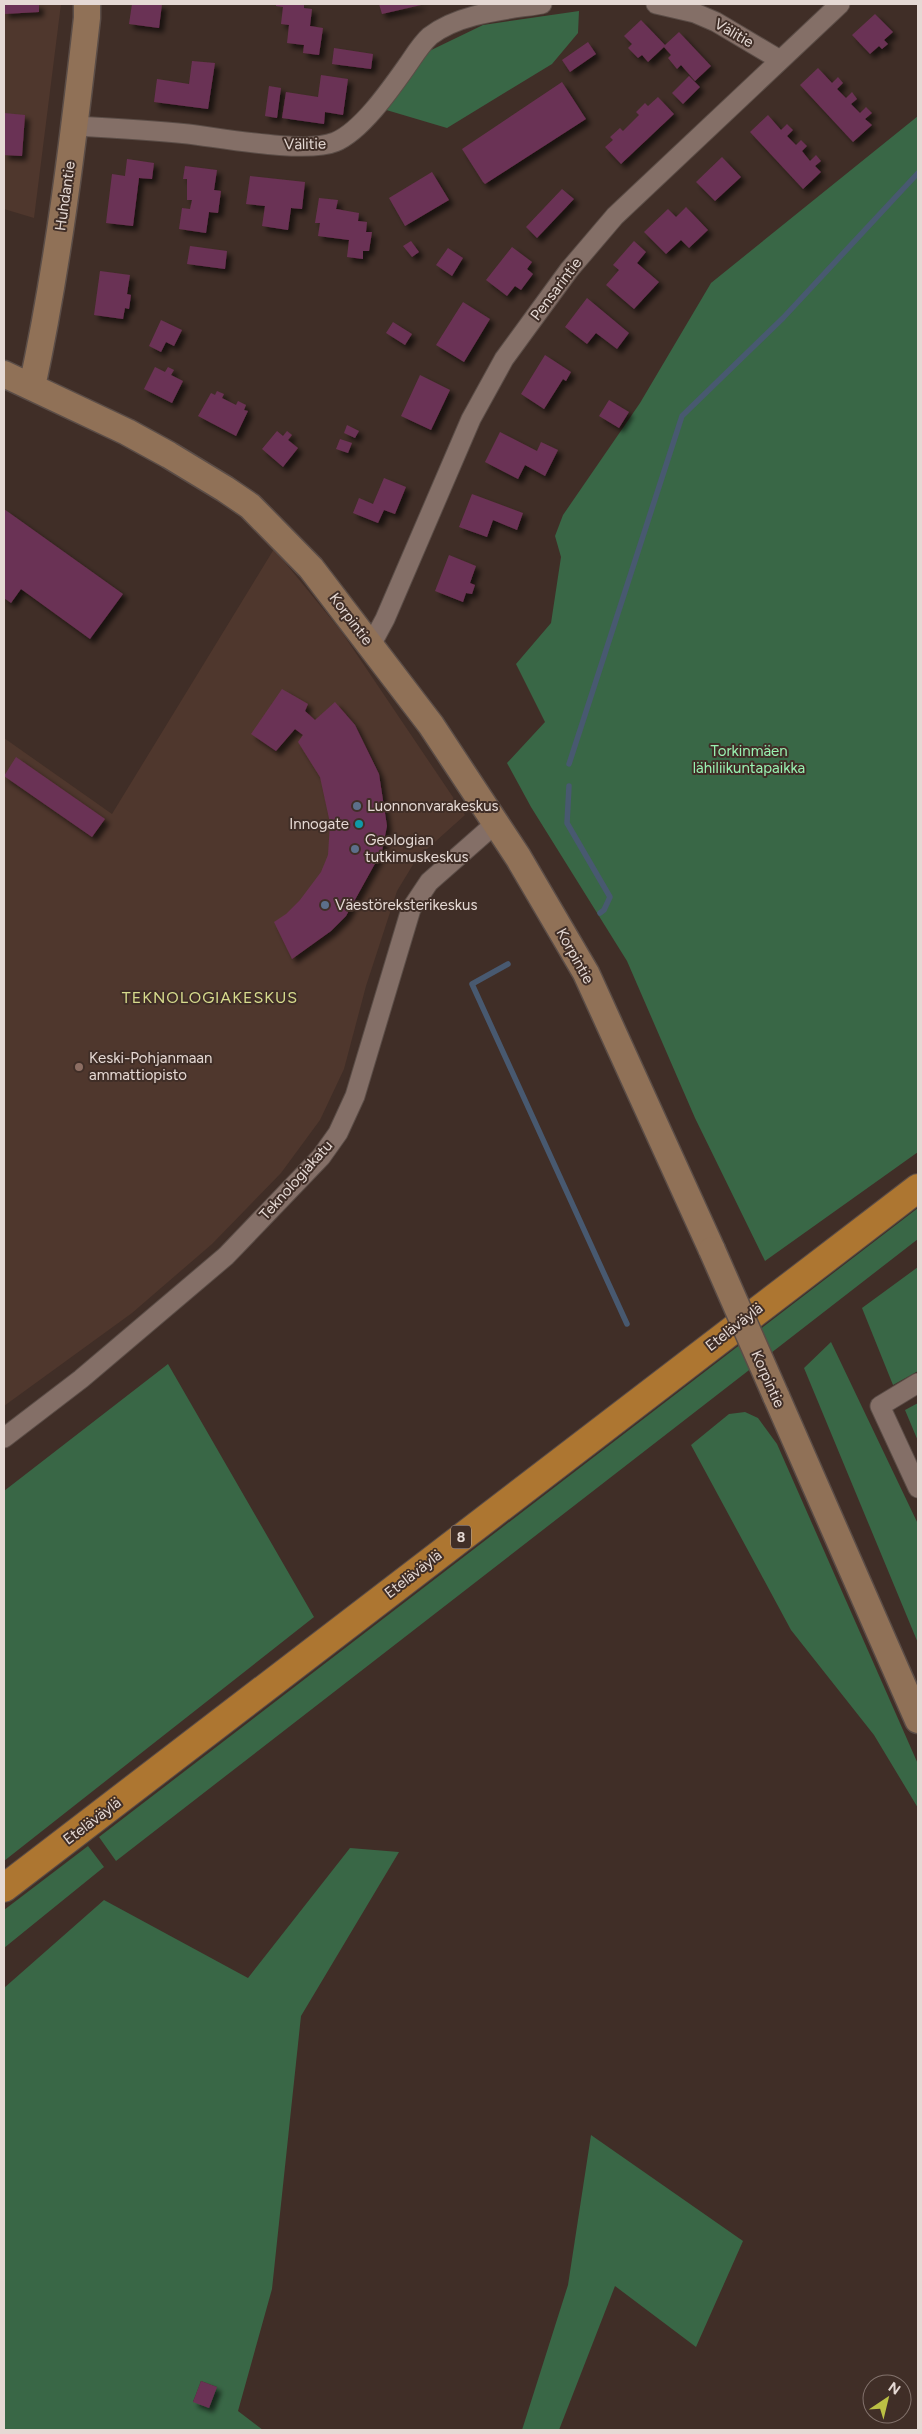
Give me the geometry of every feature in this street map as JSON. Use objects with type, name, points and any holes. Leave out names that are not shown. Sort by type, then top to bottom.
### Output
[{"type":"highway","name":"Eteläväylä","points":[[4,1888],[918,1188]]},
{"type":"street","name":"Huhdantie","points":[[32,387],[58,240],[75,126],[87,4]]},
{"type":"street","name":"Välitie","points":[[75,126],[152,130],[292,146],[316,146],[333,143],[344,138],[367,115],[428,38],[442,28],[468,18],[542,4]]},
{"type":"street","name":"Välitie","points":[[656,4],[695,13],[716,22],[780,60]]},
{"type":"street","name":"Pensarintie","points":[[371,645],[385,618],[471,418],[504,359],[569,270],[614,216],[840,4]]},
{"type":"street","name":"Korpintie","points":[[4,374],[169,455],[250,506],[311,568],[431,725],[496,823],[586,973],[712,1250],[918,1720]]},
{"type":"street","name":"Teknologiakatu","points":[[4,1438],[80,1379],[226,1256],[321,1157],[338,1133],[355,1096],[412,909],[429,882],[496,823]]},
{"type":"street","points":[[918,1383],[880,1406],[918,1488]]},
{"type":"shaded area","points":[[4,4],[61,4],[34,218],[4,209]]},
{"type":"shaded area","points":[[274,549],[341,631],[465,815],[417,858],[397,891],[366,986],[344,1069],[320,1120],[281,1173],[212,1244],[132,1313],[4,1406],[4,738],[112,814]]},
{"type":"green space","points":[[579,11],[578,33],[552,64],[447,128],[383,109],[423,54],[483,25]]},
{"type":"green space","name":"Torkinmäen lähiliikuntapaikka","points":[[918,116],[918,1152],[765,1261],[695,1118],[627,961],[531,807],[507,763],[545,722],[516,664],[551,623],[561,557],[555,536],[563,515],[640,403],[711,283]]},
{"type":"green space","points":[[918,1208],[918,1239],[116,1861],[99,1837]]},
{"type":"green space","points":[[918,1267],[918,1371],[893,1385],[862,1308]]},
{"type":"green space","points":[[831,1342],[918,1524],[918,1643],[804,1368]]},
{"type":"green space","points":[[168,1364],[314,1617],[4,1861],[4,1491]]},
{"type":"green space","points":[[918,1403],[918,1441],[905,1410]]},
{"type":"green space","points":[[745,1412],[758,1418],[777,1444],[918,1764],[918,1808],[874,1735],[791,1630],[691,1445],[729,1414]]},
{"type":"green space","points":[[88,1846],[104,1867],[4,1948],[4,1910]]},
{"type":"green space","points":[[350,1848],[399,1852],[301,2016],[272,2289],[238,2411],[263,2430],[4,2430],[4,1988],[104,1900],[248,1978]],"holes":[[[201,2381],[217,2387],[193,2402]]]},
{"type":"green space","points":[[591,2135],[743,2241],[696,2347],[615,2286],[559,2430],[522,2430],[568,2285]]},
{"type":"building","points":[[4,4],[39,4],[39,12],[4,14]]},
{"type":"building","points":[[132,4],[162,4],[159,28],[129,24]]},
{"type":"building","points":[[276,4],[304,4],[304,8],[312,9],[310,26],[323,28],[319,55],[303,53],[304,45],[287,43],[289,25],[281,24],[283,7],[276,6]]},
{"type":"building","points":[[379,4],[421,4],[421,5],[382,14]]},
{"type":"building","points":[[875,14],[893,32],[884,40],[888,44],[882,49],[879,46],[870,54],[852,35]]},
{"type":"building","points":[[641,20],[665,45],[679,32],[711,66],[695,81],[681,65],[677,69],[668,58],[671,55],[664,47],[648,62],[642,55],[638,58],[628,48],[632,44],[624,36]]},
{"type":"building","points":[[588,42],[596,54],[570,72],[562,60]]},
{"type":"building","points":[[334,48],[373,54],[371,69],[332,64]]},
{"type":"building","points":[[192,61],[215,63],[208,109],[154,102],[157,79],[189,84]]},
{"type":"building","points":[[818,68],[832,83],[838,77],[843,83],[837,89],[846,98],[852,92],[857,99],[851,104],[860,113],[866,107],[872,113],[865,119],[872,125],[853,142],[800,85]]},
{"type":"building","points":[[321,75],[348,79],[343,115],[325,112],[324,124],[282,118],[286,92],[318,97]]},
{"type":"building","points":[[689,76],[700,87],[683,104],[672,93]]},
{"type":"building","points":[[562,82],[586,119],[485,184],[462,149]]},
{"type":"building","points":[[269,86],[281,88],[277,118],[265,116]]},
{"type":"building","points":[[658,97],[674,114],[621,164],[605,147],[613,140],[610,137],[620,128],[623,131],[639,115],[636,112],[645,103],[648,106]]},
{"type":"building","points":[[4,113],[25,115],[22,156],[4,155]]},
{"type":"building","points":[[768,115],[781,130],[787,124],[793,130],[787,136],[796,145],[801,140],[807,146],[802,151],[810,161],[816,155],[821,161],[815,166],[821,172],[803,189],[750,132]]},
{"type":"building","points":[[722,157],[741,177],[715,201],[696,182]]},
{"type":"building","points":[[127,159],[154,163],[152,179],[139,178],[133,226],[106,223],[112,174],[125,176]]},
{"type":"building","points":[[185,166],[217,170],[214,190],[221,191],[218,213],[209,212],[206,233],[179,229],[182,208],[190,209],[192,200],[187,200],[187,179],[183,179]]},
{"type":"building","points":[[432,172],[449,200],[405,226],[389,198]]},
{"type":"building","points":[[250,176],[305,182],[302,209],[291,208],[288,230],[262,226],[265,206],[246,204]]},
{"type":"building","points":[[562,189],[574,199],[537,238],[526,227]]},
{"type":"building","points":[[319,198],[338,200],[336,209],[359,213],[358,221],[367,222],[366,232],[372,232],[369,251],[363,251],[363,259],[347,257],[349,240],[318,236],[320,223],[315,223]]},
{"type":"building","points":[[686,207],[708,230],[689,248],[681,240],[666,254],[644,232],[668,209],[676,217]]},
{"type":"building","points":[[411,241],[419,252],[412,257],[403,246]]},
{"type":"building","points":[[634,241],[646,252],[637,263],[659,282],[634,309],[606,285],[619,270],[613,265]]},
{"type":"building","points":[[190,246],[227,251],[225,269],[187,264]]},
{"type":"building","points":[[512,247],[532,262],[527,269],[533,274],[521,290],[515,286],[507,296],[486,280]]},
{"type":"building","points":[[448,248],[463,258],[452,276],[436,265]]},
{"type":"building","points":[[100,271],[130,275],[127,294],[131,295],[129,309],[125,308],[123,319],[94,315]]},
{"type":"building","points":[[587,298],[629,333],[617,349],[596,333],[587,344],[565,327]]},
{"type":"building","points":[[463,302],[490,319],[464,362],[436,345]]},
{"type":"building","points":[[161,320],[182,330],[174,346],[166,342],[161,352],[149,346]]},
{"type":"building","points":[[393,322],[412,334],[405,345],[386,333]]},
{"type":"building","points":[[545,355],[571,372],[566,381],[563,379],[544,409],[521,394]]},
{"type":"building","points":[[155,367],[165,372],[168,367],[174,370],[171,375],[183,381],[172,403],[144,389]]},
{"type":"building","points":[[420,375],[450,390],[431,430],[401,416]]},
{"type":"building","points":[[217,391],[224,394],[222,398],[236,405],[238,401],[246,405],[244,410],[248,411],[236,436],[198,416],[211,393],[215,395]]},
{"type":"building","points":[[609,400],[629,412],[619,428],[599,416]]},
{"type":"building","points":[[347,425],[359,431],[355,438],[344,433]]},
{"type":"building","points":[[277,431],[283,436],[287,431],[292,435],[288,440],[298,448],[283,467],[262,449]]},
{"type":"building","points":[[500,432],[537,451],[541,442],[558,450],[545,476],[525,465],[518,479],[485,462]]},
{"type":"building","points":[[340,439],[352,443],[348,453],[336,449]]},
{"type":"building","points":[[384,478],[406,487],[395,514],[384,510],[378,523],[353,513],[359,498],[373,504]]},
{"type":"building","points":[[472,494],[523,513],[517,530],[493,520],[487,537],[459,527]]},
{"type":"building","points":[[4,509],[123,594],[90,639],[21,589],[11,603],[4,598]]},
{"type":"building","points":[[449,555],[476,566],[470,583],[475,585],[472,594],[466,593],[463,602],[435,591]]},
{"type":"building","name":"Innogate","points":[[282,689],[308,704],[305,711],[315,720],[335,702],[355,725],[379,774],[387,826],[382,851],[346,916],[331,931],[292,959],[274,922],[286,914],[300,900],[321,872],[328,855],[330,823],[320,777],[298,742],[303,735],[295,729],[276,751],[251,734]]},
{"type":"building","points":[[16,757],[105,819],[92,837],[4,776]]},
{"type":"building","points":[[201,2381],[217,2387],[209,2408],[193,2402]]},
{"type":"waterway","points":[[569,764],[682,416],[783,318],[918,173]]},
{"type":"waterway","points":[[569,786],[567,823],[610,897],[604,910],[600,913]]},
{"type":"waterway","points":[[508,964],[472,984],[627,1324]]},
{"type":"place","name":"Luonnonvarakeskus","points":[[357,806]]},
{"type":"place","name":"Innogate","points":[[359,824]]},
{"type":"place","name":"Geologian tutkimuskeskus","points":[[355,849]]},
{"type":"place","name":"Väestöreksterikeskus","points":[[325,905]]},
{"type":"place","name":"Keski-Pohjanmaan ammattiopisto","points":[[79,1067]]},
{"type":"district","name":"TEKNOLOGIAKESKUS","points":[[210,997]]}]
